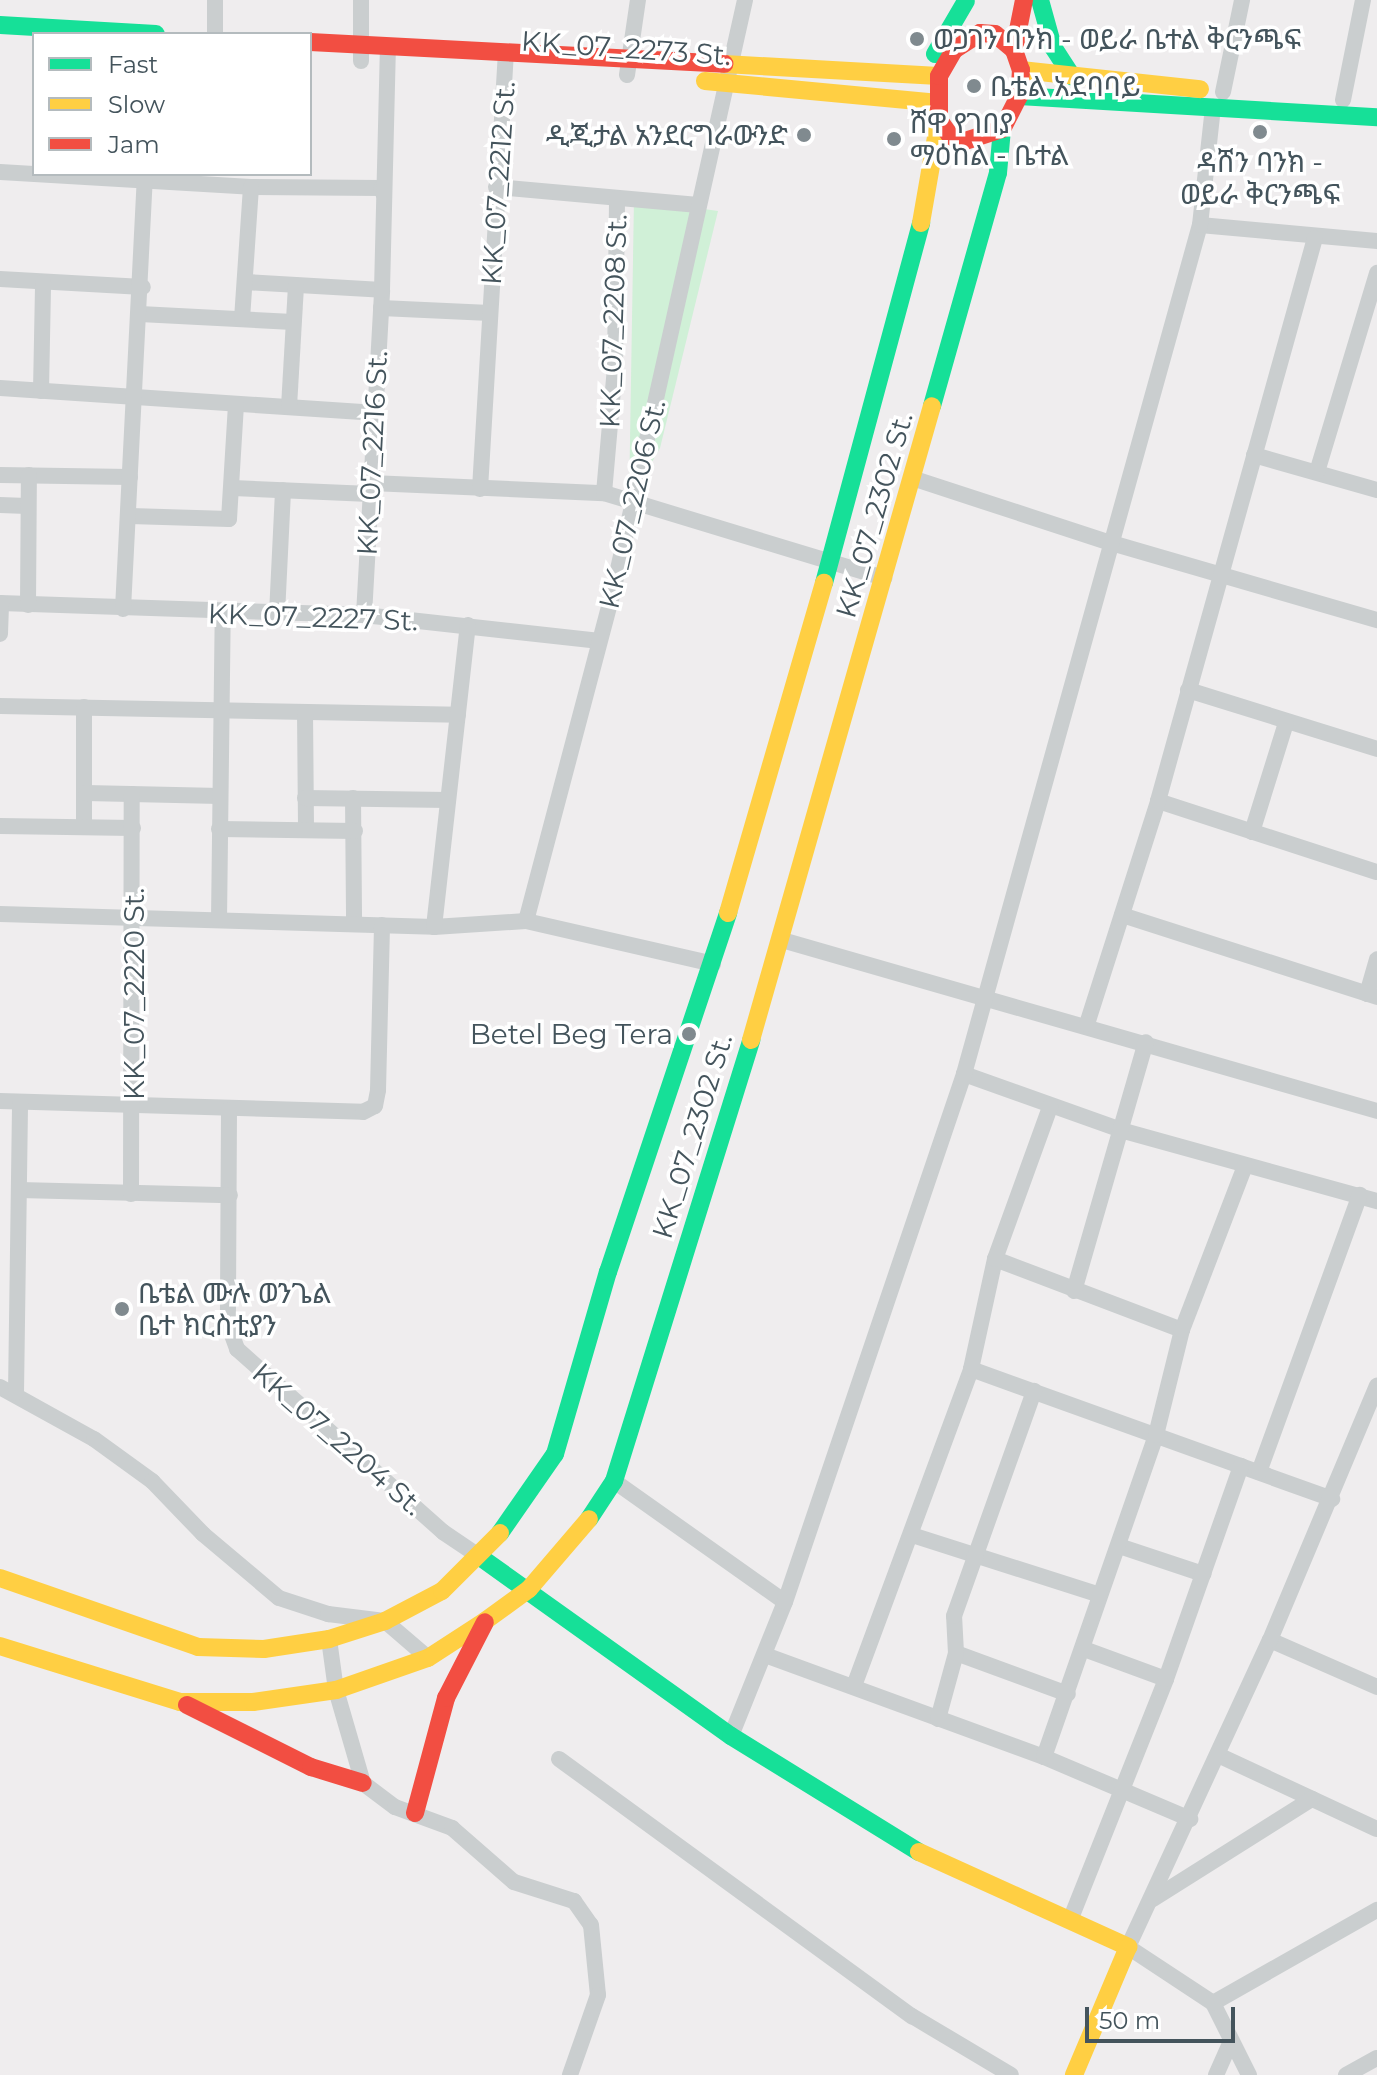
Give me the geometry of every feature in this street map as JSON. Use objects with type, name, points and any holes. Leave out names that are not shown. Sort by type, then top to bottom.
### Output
[{"type":"main road","points":[[966,1],[954,50],[939,76],[938,112],[951,137],[964,141],[986,138],[1002,129],[1019,96],[1021,70],[1014,50],[1024,0]]},
{"type":"main road","points":[[1040,0],[1053,47],[1072,76]]},
{"type":"main road","points":[[892,75],[938,51],[966,1]]},
{"type":"main road","points":[[0,25],[121,32]]},
{"type":"main road","points":[[954,50],[980,33],[995,34],[1014,50]]},
{"type":"main road","points":[[0,40],[32,42]]},
{"type":"main road","name":"KK_07_2273 St.","points":[[312,42],[362,53]]},
{"type":"main road","name":"KK_07_2273 St.","points":[[312,58],[362,53],[727,74],[892,75]]},
{"type":"main road","points":[[1021,70],[1218,100],[1377,117]]},
{"type":"main road","name":"KK_07_2273 St.","points":[[727,74],[894,96],[938,112]]},
{"type":"main road","points":[[892,75],[939,76]]},
{"type":"main road","points":[[894,96],[925,129],[935,154]]},
{"type":"main road","points":[[1019,96],[1377,102]]},
{"type":"main road","points":[[1003,151],[1029,112],[1056,98]]},
{"type":"main road","name":"KK_07_2302 St.","points":[[0,1578],[198,1647],[264,1649],[329,1639],[385,1621],[442,1591],[480,1557],[555,1454],[608,1272],[713,964],[829,564],[935,154],[938,112]]},
{"type":"main road","name":"KK_07_2302 St.","points":[[0,1646],[128,1690],[180,1702],[253,1702],[336,1690],[428,1658],[529,1589],[570,1546],[614,1481],[782,940],[915,479],[1003,151],[1002,129]]},
{"type":"main road","points":[[480,1557],[731,1736],[865,1823],[963,1876],[1071,1918],[1128,1947],[1074,2075]]},
{"type":"main road","points":[[415,1813],[446,1698],[485,1621]]},
{"type":"main road","points":[[180,1702],[311,1767],[363,1783]]},
{"type":"street","points":[[215,0],[215,32]]},
{"type":"street","points":[[361,0],[362,53]]},
{"type":"street","points":[[628,68],[638,0]]},
{"type":"street","name":"KK_07_2206 St.","points":[[526,921],[631,504],[745,0]]},
{"type":"street","points":[[731,1736],[785,1602],[964,1074],[1108,542],[1200,225],[1218,100],[1242,0]]},
{"type":"street","points":[[1343,100],[1363,0]]},
{"type":"street","name":"KK_07_2216 St.","points":[[364,615],[382,290],[388,54]]},
{"type":"street","name":"KK_07_2212 St.","points":[[480,489],[506,60]]},
{"type":"street","points":[[0,172],[32,174]]},
{"type":"street","points":[[64,176],[251,187],[381,188],[384,195]]},
{"type":"street","points":[[123,609],[130,516],[133,398],[143,287],[145,181]]},
{"type":"street","points":[[242,319],[251,187]]},
{"type":"street","points":[[496,187],[698,205]]},
{"type":"street","name":"KK_07_2208 St.","points":[[604,493],[615,366],[617,198]]},
{"type":"street","points":[[1200,225],[1315,238],[1377,241]]},
{"type":"street","points":[[1087,1024],[1158,801],[1315,238]]},
{"type":"street","points":[[1317,472],[1377,273]]},
{"type":"street","points":[[0,279],[143,287]]},
{"type":"street","points":[[41,391],[43,282]]},
{"type":"street","points":[[245,282],[382,290]]},
{"type":"street","points":[[289,407],[296,285]]},
{"type":"street","name":"KK_07_2212 St.","points":[[381,308],[490,313]]},
{"type":"street","points":[[140,314],[293,322]]},
{"type":"street","points":[[0,388],[373,413]]},
{"type":"street","points":[[130,516],[229,519],[236,405]]},
{"type":"street","points":[[1254,455],[1377,490]]},
{"type":"street","points":[[0,475],[130,477]]},
{"type":"street","points":[[28,605],[29,475]]},
{"type":"street","points":[[915,479],[1108,542],[1377,620]]},
{"type":"street","points":[[233,488],[604,493],[631,504],[884,578]]},
{"type":"street","points":[[277,614],[283,490]]},
{"type":"street","points":[[0,505],[27,506]]},
{"type":"street","points":[[0,603],[0,634]]},
{"type":"street","name":"KK_07_2227 St.","points":[[0,603],[223,613],[364,615],[598,641]]},
{"type":"street","points":[[219,920],[223,613]]},
{"type":"street","points":[[434,927],[468,625]]},
{"type":"street","points":[[1188,690],[1377,749]]},
{"type":"street","points":[[0,706],[458,715]]},
{"type":"street","points":[[84,707],[84,826]]},
{"type":"street","points":[[305,712],[306,830]]},
{"type":"street","points":[[1252,832],[1286,723]]},
{"type":"street","points":[[86,793],[220,796]]},
{"type":"street","name":"KK_07_2220 St.","points":[[131,1194],[135,1105],[132,794]]},
{"type":"street","points":[[305,798],[448,800]]},
{"type":"street","points":[[353,798],[354,924]]},
{"type":"street","points":[[1158,801],[1377,872]]},
{"type":"street","points":[[0,826],[133,828]]},
{"type":"street","points":[[219,829],[355,831]]},
{"type":"street","points":[[0,914],[434,927],[526,921],[713,964]]},
{"type":"street","points":[[1122,915],[1372,996],[1377,959]]},
{"type":"street","points":[[0,1101],[363,1112],[375,1106],[382,925]]},
{"type":"street","points":[[782,940],[983,999],[1087,1024],[1377,1111]]},
{"type":"street","points":[[1074,1291],[1124,1131],[1146,1042]]},
{"type":"street","points":[[964,1074],[1124,1131],[1377,1201]]},
{"type":"street","points":[[20,1102],[19,1190],[7,1268],[8,1390],[152,1481],[279,1598],[328,1614],[385,1621],[428,1658]]},
{"type":"street","points":[[854,1686],[971,1369],[995,1259],[1050,1107]]},
{"type":"street","name":"KK_07_2204 St.","points":[[229,1110],[228,1324],[237,1349],[443,1532],[480,1557]]},
{"type":"street","points":[[1044,1757],[1156,1435],[1182,1330],[1245,1166]]},
{"type":"street","points":[[19,1190],[230,1195]]},
{"type":"street","points":[[1259,1472],[1360,1195]]},
{"type":"street","points":[[995,1259],[1182,1330]]},
{"type":"street","points":[[971,1369],[1332,1499]]},
{"type":"street","points":[[1249,2075],[1213,2003],[1128,1947],[1190,1819],[1270,1640],[1377,1386]]},
{"type":"street","points":[[938,1719],[956,1653],[954,1616],[1034,1391]]},
{"type":"street","points":[[1071,1918],[1166,1679],[1241,1466]]},
{"type":"street","points":[[614,1481],[785,1602]]},
{"type":"street","points":[[912,1535],[1100,1595]]},
{"type":"street","points":[[1119,1546],[1203,1574]]},
{"type":"street","points":[[329,1639],[336,1690],[363,1783],[395,1807],[452,1828],[514,1882],[574,1901],[591,1925],[598,1995],[570,2075]]},
{"type":"street","points":[[1270,1640],[1377,1687]]},
{"type":"street","points":[[1084,1649],[1166,1679]]},
{"type":"street","points":[[956,1653],[1068,1694]]},
{"type":"street","points":[[765,1655],[1125,1788],[1190,1819]]},
{"type":"street","points":[[1218,1755],[1377,1829]]},
{"type":"street","points":[[559,1759],[912,2016],[1011,2075]]},
{"type":"street","points":[[1152,1900],[1312,1799]]},
{"type":"street","points":[[1213,2003],[1377,1910]]},
{"type":"street","points":[[1216,2075],[1231,2042]]},
{"type":"street","points":[[1346,2075],[1377,2058]]},
{"type":"green space","points":[[634,199],[718,211],[660,448],[629,502]]},
{"type":"traffic: fast","points":[[1040,0],[1053,47],[1072,76]]},
{"type":"traffic: fast","points":[[935,54],[966,1]]},
{"type":"traffic: fast","points":[[0,25],[121,32]]},
{"type":"traffic: fast","points":[[1019,96],[1377,117]]},
{"type":"traffic: fast","points":[[932,406],[998,173],[1002,129]]},
{"type":"traffic: fast","points":[[824,583],[921,223]]},
{"type":"traffic: fast","points":[[500,1533],[555,1454],[608,1272],[728,913]]},
{"type":"traffic: fast","points":[[589,1519],[614,1481],[751,1040]]},
{"type":"traffic: fast","points":[[480,1557],[731,1736],[919,1852]]},
{"type":"traffic: slow","points":[[724,64],[939,76]]},
{"type":"traffic: slow","points":[[1021,70],[1200,89]]},
{"type":"traffic: slow","points":[[705,81],[936,103]]},
{"type":"traffic: slow","points":[[921,223],[939,120]]},
{"type":"traffic: slow","points":[[751,1040],[932,406]]},
{"type":"traffic: slow","points":[[728,913],[824,583]]},
{"type":"traffic: slow","points":[[0,1646],[180,1702],[253,1702],[336,1690],[428,1658],[485,1621],[529,1589],[589,1519]]},
{"type":"traffic: slow","points":[[0,1578],[198,1647],[264,1649],[329,1639],[385,1621],[442,1591],[500,1533]]},
{"type":"traffic: slow","points":[[919,1852],[1128,1947],[1074,2075]]},
{"type":"traffic: jam","points":[[1014,50],[1024,0]]},
{"type":"traffic: jam","points":[[980,33],[995,34],[1014,50],[1021,70],[1019,96],[1002,129],[964,141],[951,137],[939,120],[939,76],[954,50],[980,33]]},
{"type":"traffic: jam","points":[[312,42],[724,64]]},
{"type":"traffic: jam","points":[[415,1813],[446,1698],[485,1622]]},
{"type":"traffic: jam","points":[[187,1705],[311,1767],[363,1783]]},
{"type":"place","name":"ወጋገን ባንክ - ወይራ ቤተል ቅርንጫፍ","points":[[917,39]]},
{"type":"place","name":"ቤቴል አደባባይ","points":[[974,86]]},
{"type":"place","name":"ዳሸን ባንክ - ወይራ ቅርንጫፍ","points":[[1260,132]]},
{"type":"place","name":"ዲጂታል አንደርግራውንድ","points":[[804,135]]},
{"type":"place","name":"ሸዋ የገበያ ማዕከል - ቤተል","points":[[894,139]]},
{"type":"place","name":"Betel Beg Tera","points":[[689,1034]]},
{"type":"place","name":"ቤቴል ሙሉ ወንጌል ቤተ ክርስቲያን","points":[[122,1309]]}]
